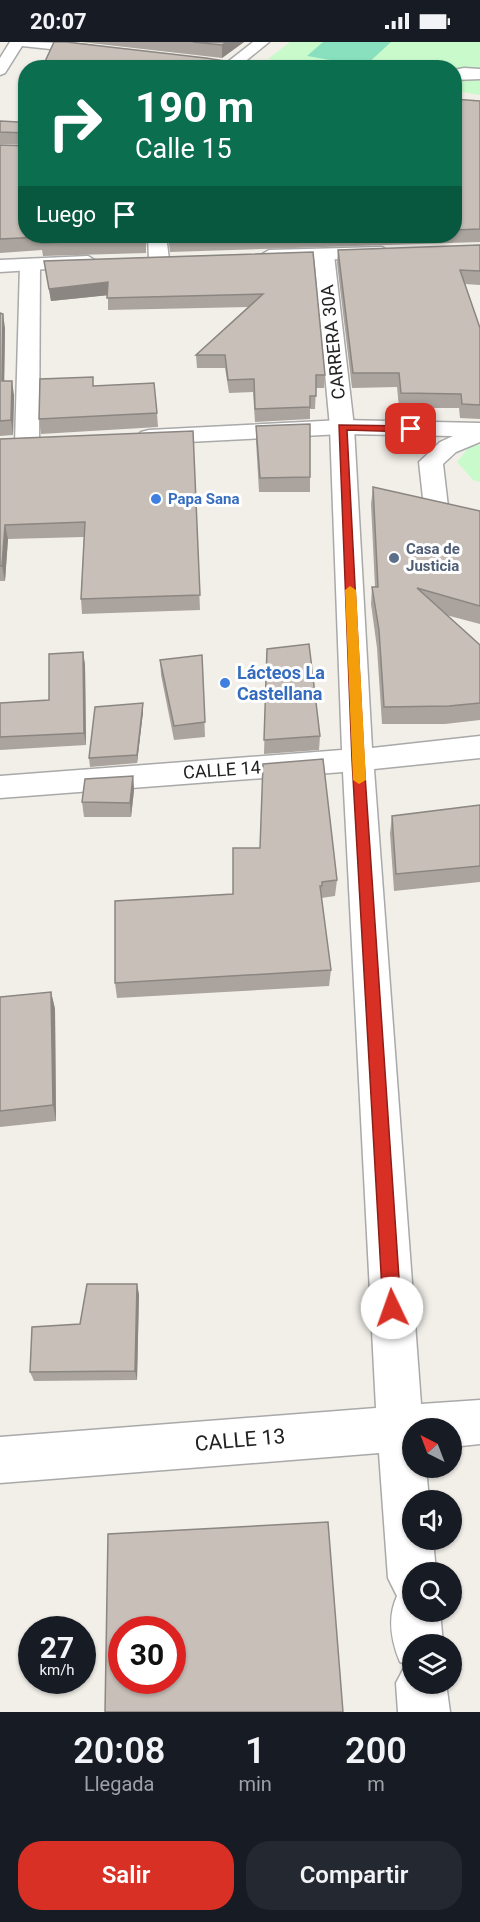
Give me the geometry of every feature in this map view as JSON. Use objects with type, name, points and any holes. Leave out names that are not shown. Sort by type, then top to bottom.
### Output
[{"type":"street","points":[[0,70],[17,42]]},
{"type":"street","points":[[25,42],[116,52]]},
{"type":"street","points":[[233,60],[262,42]]},
{"type":"street","points":[[462,76],[464,73],[480,74]]},
{"type":"street","points":[[158,243],[159,259]]},
{"type":"street","points":[[253,257],[402,252]]},
{"type":"street","name":"CARRERA 30A","points":[[324,255],[342,427],[358,490],[358,760],[400,1427],[411,1562]]},
{"type":"street","points":[[135,260],[183,258]]},
{"type":"street","points":[[0,266],[112,261]]},
{"type":"street","points":[[30,265],[18,444],[51,442]]},
{"type":"street","points":[[132,438],[342,427],[480,431]]},
{"type":"street","points":[[434,506],[431,462],[448,447],[480,431]]},
{"type":"street","name":"CALLE 14","points":[[0,787],[358,760],[480,747]]},
{"type":"street","name":"CALLE 13","points":[[0,1460],[480,1422]]},
{"type":"street","points":[[422,1694],[424,1712]]},
{"type":"green space","points":[[290,42],[480,42],[480,95],[462,92],[462,60],[268,59]]},
{"type":"green space","points":[[323,42],[391,42],[372,60],[330,60],[307,56]]},
{"type":"green space","points":[[480,445],[480,482],[473,480],[457,462],[469,447]]},
{"type":"building","points":[[54,42],[66,42],[219,60],[46,60]]},
{"type":"building","points":[[193,42],[227,42],[222,45]]},
{"type":"building","points":[[462,100],[480,101],[480,229],[462,230]]},
{"type":"building","points":[[0,121],[18,122],[18,133],[0,132]]},
{"type":"building","points":[[0,145],[18,146],[18,238],[0,239]]},
{"type":"building","points":[[480,245],[480,271],[460,270],[480,328],[480,405],[462,404],[461,394],[401,393],[399,373],[353,373],[338,250]]},
{"type":"building","points":[[313,252],[325,375],[316,375],[316,396],[310,396],[310,407],[255,409],[254,379],[228,380],[225,355],[196,355],[263,294],[107,298],[108,282],[49,289],[44,261]]},
{"type":"building","points":[[0,313],[3,314],[2,381],[12,381],[11,420],[0,421]]},
{"type":"building","points":[[93,377],[93,386],[154,383],[157,413],[39,419],[40,379]]},
{"type":"building","points":[[310,424],[310,477],[260,478],[256,426]]},
{"type":"building","points":[[193,431],[200,595],[81,599],[85,522],[5,525],[2,566],[0,566],[0,439]]},
{"type":"building","points":[[373,487],[480,511],[480,606],[417,588],[480,645],[480,703],[384,707],[379,630],[372,587],[378,587]]},
{"type":"building","points":[[309,644],[320,736],[264,740],[267,649]]},
{"type":"building","points":[[83,652],[84,733],[0,737],[0,703],[49,700],[49,654]]},
{"type":"building","points":[[202,655],[205,722],[174,726],[160,660]]},
{"type":"building","points":[[143,703],[137,755],[89,758],[95,707]]},
{"type":"building","points":[[323,759],[337,880],[322,882],[320,886],[331,970],[115,983],[115,901],[233,894],[233,848],[260,848],[263,764]]},
{"type":"building","points":[[133,776],[130,803],[82,802],[85,779]]},
{"type":"building","points":[[480,805],[480,866],[396,874],[392,816]]},
{"type":"building","points":[[51,992],[53,1105],[0,1111],[0,997]]},
{"type":"building","points":[[87,1284],[137,1284],[135,1371],[30,1372],[32,1327],[80,1324]]},
{"type":"building","points":[[328,1522],[343,1712],[105,1712],[108,1534]]},
{"type":"slow traffic","points":[[350,590],[359,780]]},
{"type":"place","name":"Papa Sana","points":[[156,499]]},
{"type":"place","name":"Casa de Justicia","points":[[394,558]]},
{"type":"place","name":"Lácteos La Castellana","points":[[225,683]]},
{"type":"route","points":[[392,1308],[358,760],[342,427],[411,429]]}]
